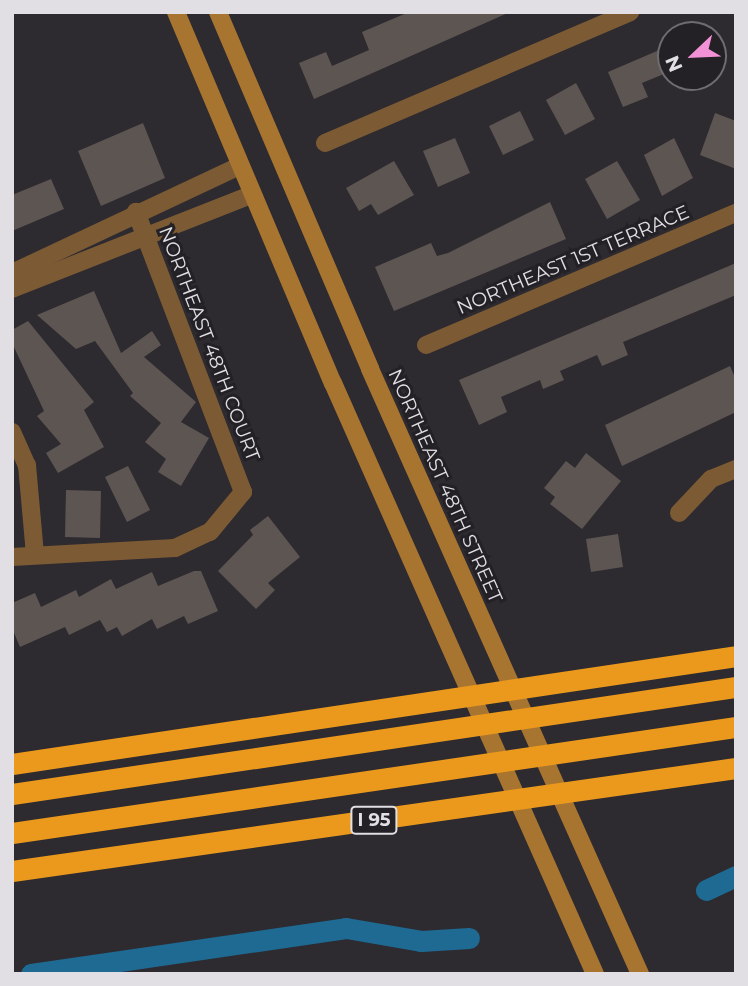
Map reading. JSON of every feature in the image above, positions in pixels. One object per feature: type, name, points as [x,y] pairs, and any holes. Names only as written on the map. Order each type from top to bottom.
[{"type":"highway","points":[[12,764],[736,656]]},
{"type":"highway","points":[[12,794],[736,687]]},
{"type":"highway","points":[[12,833],[736,727]]},
{"type":"highway","name":"I 95","points":[[12,871],[736,768]]},
{"type":"main road","points":[[176,12],[251,195],[595,974]]},
{"type":"main road","name":"NORTHEAST 48TH STREET","points":[[218,12],[478,610],[640,974]]},
{"type":"street","points":[[326,143],[630,12]]},
{"type":"street","points":[[12,273],[136,212],[239,166]]},
{"type":"street","points":[[12,289],[251,195]]},
{"type":"street","name":"NORTHEAST 48TH COURT","points":[[35,554],[175,548],[210,532],[243,492],[136,212]]},
{"type":"street","name":"NORTHEAST 1ST TERRACE","points":[[426,345],[736,213]]},
{"type":"street","points":[[12,432],[27,465],[35,554],[12,557]]},
{"type":"street","points":[[679,513],[711,479],[736,469]]},
{"type":"building","points":[[409,12],[510,12],[314,99],[299,63],[326,52],[332,66],[369,50],[362,32]]},
{"type":"building","points":[[657,51],[657,77],[642,83],[648,97],[623,107],[608,72]]},
{"type":"building","points":[[576,83],[595,119],[565,135],[546,100]]},
{"type":"building","points":[[520,111],[534,140],[503,155],[489,126]]},
{"type":"building","points":[[715,113],[736,121],[736,169],[700,155]]},
{"type":"building","points":[[143,123],[165,178],[101,206],[78,151]]},
{"type":"building","points":[[455,138],[470,173],[438,187],[423,151]]},
{"type":"building","points":[[674,138],[693,178],[662,196],[644,155]]},
{"type":"building","points":[[394,161],[414,195],[378,215],[371,204],[359,211],[346,188]]},
{"type":"building","points":[[617,161],[640,200],[607,219],[585,179]]},
{"type":"building","points":[[51,179],[64,209],[12,231],[12,195]]},
{"type":"building","points":[[550,202],[566,239],[394,311],[375,267],[431,243],[437,256],[448,253]]},
{"type":"building","points":[[736,263],[736,295],[623,342],[628,355],[602,366],[597,355],[560,371],[564,380],[543,389],[540,380],[501,397],[507,412],[479,425],[459,380]]},
{"type":"building","points":[[94,291],[121,353],[152,331],[161,345],[144,357],[196,402],[181,422],[209,438],[181,486],[158,472],[166,459],[145,442],[161,423],[130,396],[133,393],[95,341],[76,349],[37,315]]},
{"type":"building","points":[[28,321],[94,402],[84,410],[104,447],[58,473],[46,453],[61,444],[37,416],[44,411],[12,343],[12,330]]},
{"type":"building","points":[[730,366],[736,380],[736,412],[622,466],[605,425]]},
{"type":"building","points":[[586,453],[621,481],[582,529],[550,504],[555,497],[544,488],[566,461],[575,468]]},
{"type":"building","points":[[128,466],[150,510],[127,522],[105,477]]},
{"type":"building","points":[[66,490],[101,491],[100,538],[65,537]]},
{"type":"building","points":[[268,516],[300,557],[268,583],[275,590],[256,609],[218,571],[253,535],[250,530]]},
{"type":"building","points":[[618,534],[623,567],[591,572],[586,539]]},
{"type":"building","points":[[194,571],[201,571],[218,611],[188,624],[184,616],[157,629],[152,619],[122,636],[117,627],[107,632],[100,620],[69,635],[65,627],[20,647],[12,628],[12,603],[35,593],[41,607],[76,590],[79,597],[111,579],[116,589],[152,572],[158,586]]},
{"type":"waterway","points":[[706,890],[736,876]]},
{"type":"waterway","points":[[31,974],[346,928],[421,941],[469,938]]}]
